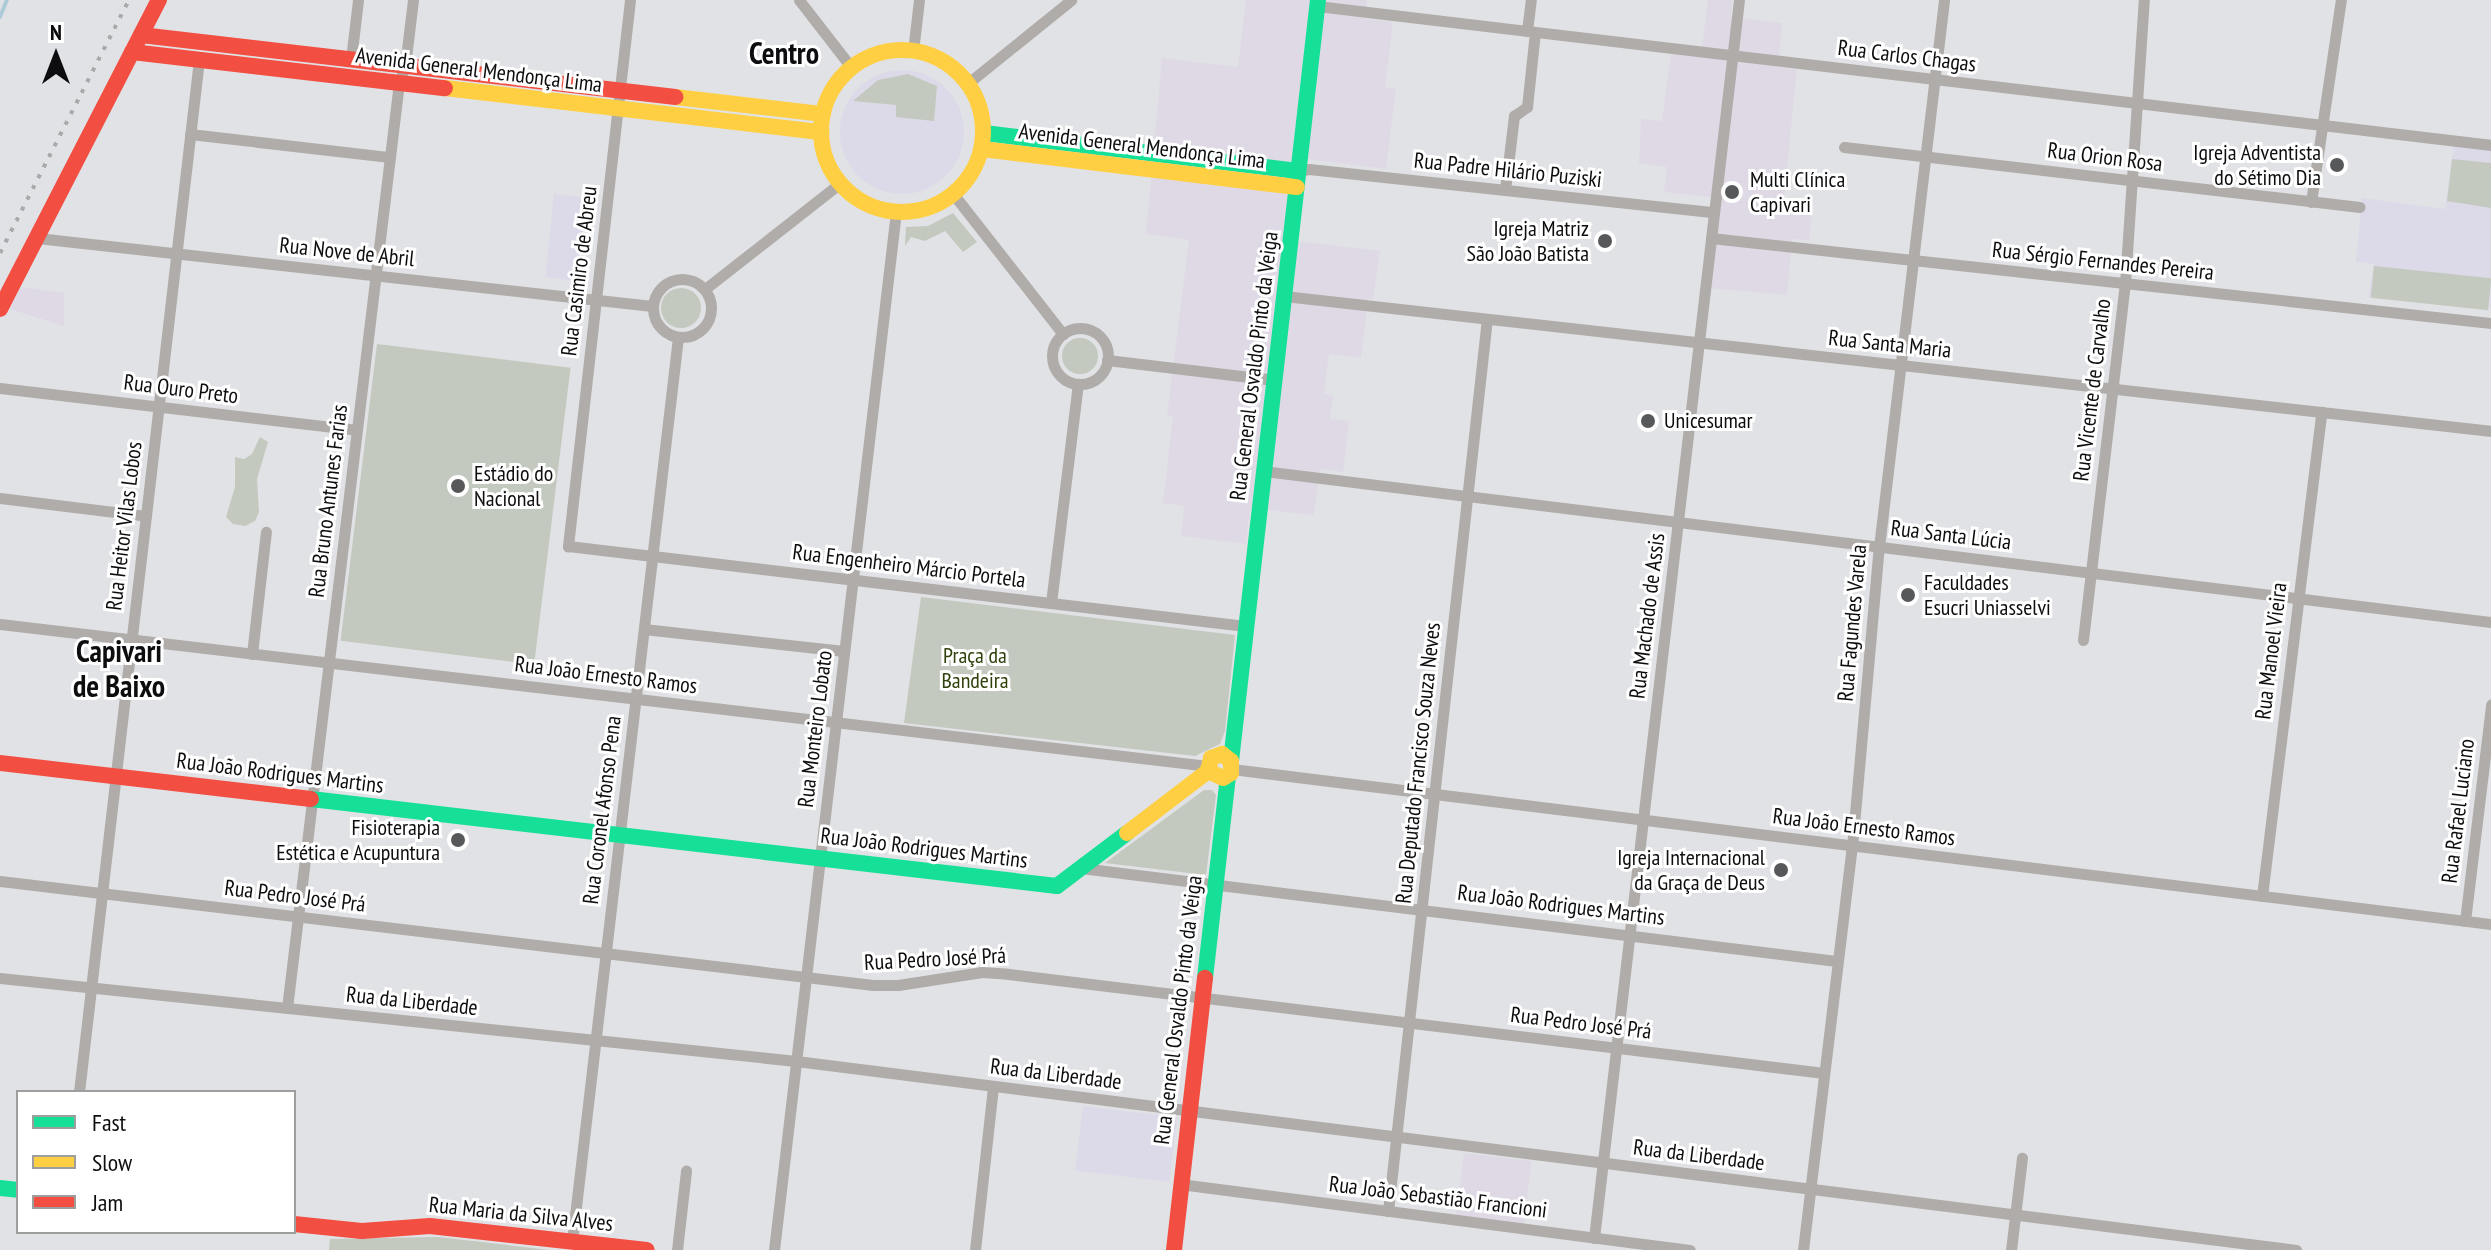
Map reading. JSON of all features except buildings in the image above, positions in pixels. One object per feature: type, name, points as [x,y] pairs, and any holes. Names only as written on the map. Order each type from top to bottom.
[{"type":"street","points":[[0,309],[159,0]]},
{"type":"street","points":[[351,59],[358,0]]},
{"type":"street","name":"Rua Bruno Antunes Farias","points":[[287,1008],[399,83],[405,66],[413,0]]},
{"type":"street","name":"Rua Casimiro de Abreu","points":[[568,546],[630,0]]},
{"type":"street","points":[[799,0],[851,67]]},
{"type":"street","points":[[913,51],[919,0]]},
{"type":"street","points":[[967,84],[1071,0]]},
{"type":"street","points":[[1505,190],[1514,116],[1527,107],[1531,0]]},
{"type":"street","name":"Rua Machado de Assis","points":[[1594,1238],[1739,0]]},
{"type":"street","name":"Rua Fagundes Varela","points":[[1803,1250],[1852,847],[1879,547],[1944,0]]},
{"type":"street","name":"Rua Vicente de Carvalho","points":[[2083,640],[2125,283],[2144,0]]},
{"type":"street","points":[[2311,202],[2341,0]]},
{"type":"street","name":"Rua Carlos Chagas","points":[[1318,3],[2491,145]]},
{"type":"street","name":"Rua General Osvaldo Pinto da Veiga","points":[[1174,1250],[1215,884],[1221,766],[1232,737],[1318,3]]},
{"type":"street","name":"Avenida General Mendonça Lima","points":[[141,35],[823,114]]},
{"type":"street","points":[[890,51],[913,51],[934,57],[954,69],[967,84],[981,113],[983,141],[966,182],[954,195],[922,210],[896,212],[873,207],[839,184],[821,148],[821,132],[827,97],[851,67],[890,51]]},
{"type":"street","name":"Avenida General Mendonça Lima","points":[[132,52],[821,132]]},
{"type":"street","name":"Rua Heitor Vilas Lobos","points":[[79,1090],[199,59]]},
{"type":"street","points":[[190,134],[390,157]]},
{"type":"street","name":"Avenida General Mendonça Lima","points":[[983,141],[1298,179]]},
{"type":"street","name":"Rua Orion Rosa","points":[[1844,147],[2360,207]]},
{"type":"street","name":"Rua Padre Hilário Puziski","points":[[1298,179],[1309,169],[1714,212]]},
{"type":"street","points":[[705,289],[839,184]]},
{"type":"street","points":[[954,195],[1063,334]]},
{"type":"street","name":"Rua Monteiro Lobato","points":[[774,1250],[896,212]]},
{"type":"street","name":"Rua Nove de Abril","points":[[37,238],[652,306]]},
{"type":"street","name":"Rua Sérgio Fernandes Pereira","points":[[1711,238],[2491,323]]},
{"type":"street","points":[[675,279],[693,280],[705,289],[711,303],[708,321],[695,334],[678,337],[661,329],[652,306],[659,289],[675,279]]},
{"type":"street","name":"Rua Santa Maria","points":[[1284,296],[2491,431]]},
{"type":"street","name":"Rua Deputado Francisco Souza Neves","points":[[1388,1211],[1487,319]]},
{"type":"street","points":[[1079,328],[1095,333],[1105,345],[1107,360],[1097,378],[1078,384],[1062,378],[1053,364],[1053,347],[1063,334],[1079,328]]},
{"type":"street","name":"Rua Coronel Afonso Pena","points":[[572,1241],[678,337]]},
{"type":"street","points":[[1107,360],[1274,380]]},
{"type":"street","points":[[1051,603],[1078,384]]},
{"type":"street","name":"Rua Ouro Preto","points":[[0,388],[357,430]]},
{"type":"street","name":"Rua Manoel Vieira","points":[[2262,896],[2321,412]]},
{"type":"street","name":"Rua Santa Lúcia","points":[[1263,471],[2491,622]]},
{"type":"street","points":[[0,498],[146,516]]},
{"type":"street","points":[[252,654],[266,532]]},
{"type":"street","name":"Rua Engenheiro Márcio Portela","points":[[568,546],[1245,626]]},
{"type":"street","name":"Rua João Ernesto Ramos","points":[[0,624],[1221,766],[1852,847],[2491,924]]},
{"type":"street","points":[[644,629],[844,651]]},
{"type":"street","name":"Rua Rafael Luciano","points":[[2465,921],[2487,769],[2491,705]]},
{"type":"street","name":"Rua João Rodrigues Martins","points":[[0,763],[1057,886],[1081,868],[1836,961]]},
{"type":"street","points":[[1081,868],[1221,766]]},
{"type":"street","name":"Rua Pedro José Prá","points":[[0,881],[887,986],[994,972],[1824,1073]]},
{"type":"street","name":"Rua da Liberdade","points":[[0,978],[796,1061],[2296,1250]]},
{"type":"street","points":[[975,1250],[993,1086]]},
{"type":"street","points":[[2011,1250],[2022,1158]]},
{"type":"street","points":[[677,1250],[686,1171]]},
{"type":"street","name":"Rua João Sebastião Francioni","points":[[1180,1184],[1690,1250]]},
{"type":"street","name":"Rua Maria da Silva Alves","points":[[296,1224],[362,1231],[416,1225],[647,1250]]},
{"type":"shaded area","points":[[1246,0],[1367,0],[1365,19],[1393,22],[1385,87],[1396,89],[1386,169],[1307,159],[1297,241],[1380,251],[1373,299],[1368,299],[1361,358],[1329,354],[1324,394],[1333,396],[1330,419],[1349,421],[1343,472],[1320,469],[1314,515],[1250,508],[1246,544],[1181,536],[1184,506],[1163,503],[1173,416],[1167,415],[1189,240],[1146,234],[1162,58],[1238,67]]},
{"type":"shaded area","points":[[1708,0],[1732,0],[1731,17],[1782,23],[1778,67],[1797,69],[1784,198],[1813,201],[1809,240],[1792,239],[1787,295],[1709,288],[1720,198],[1664,192],[1667,167],[1639,163],[1641,119],[1662,121],[1671,53],[1701,56]]},
{"type":"shaded area","points":[[902,70],[926,75],[946,88],[959,108],[964,132],[959,156],[946,176],[926,189],[902,194],[878,189],[858,176],[845,156],[840,132],[845,108],[858,88],[878,75]]},
{"type":"shaded area","points":[[2454,145],[2491,149],[2491,309],[2368,297],[2374,264],[2356,262],[2362,198],[2445,209]]},
{"type":"shaded area","points":[[554,194],[594,198],[585,282],[545,278]]},
{"type":"shaded area","points":[[21,287],[64,293],[64,326],[10,309]]},
{"type":"shaded area","points":[[1083,1106],[1177,1118],[1169,1182],[1075,1171]]},
{"type":"shaded area","points":[[1464,1153],[1531,1161],[1524,1225],[1456,1217]]},
{"type":"green space","points":[[908,74],[937,86],[934,121],[896,117],[896,105],[853,101],[878,80]]},
{"type":"green space","points":[[2452,159],[2491,163],[2491,208],[2447,201]]},
{"type":"green space","points":[[953,213],[977,242],[963,252],[945,231],[925,241],[911,237],[905,246],[906,227],[928,226]]},
{"type":"green space","points":[[2374,266],[2491,278],[2488,310],[2371,298]]},
{"type":"green space","points":[[681,288],[695,294],[701,308],[695,322],[681,328],[667,322],[661,308],[667,294]]},
{"type":"green space","points":[[1080,338],[1093,343],[1098,356],[1093,369],[1080,374],[1067,369],[1062,356],[1067,343]]},
{"type":"green space","name":"Estádio do Nacional","points":[[377,344],[571,368],[534,665],[341,641]]},
{"type":"green space","points":[[260,437],[268,442],[257,479],[259,512],[255,521],[245,526],[233,524],[226,517],[235,487],[235,457],[244,459],[252,454]]},
{"type":"green space","name":"Praça da Bandeira","points":[[921,597],[1235,635],[1225,731],[1220,744],[1195,756],[904,723]]},
{"type":"green space","points":[[1204,790],[1212,790],[1216,795],[1206,875],[1105,863]]},
{"type":"green space","points":[[438,1237],[550,1250],[329,1250],[330,1239]]},
{"type":"waterway","points":[[0,17],[7,0]]},
{"type":"railway","points":[[0,253],[129,0]]},
{"type":"traffic: fast","points":[[1231,761],[1318,0]]},
{"type":"traffic: fast","points":[[984,133],[1298,171]]},
{"type":"traffic: fast","points":[[1205,978],[1228,776]]},
{"type":"traffic: fast","points":[[311,799],[1057,886],[1127,833]]},
{"type":"traffic: fast","points":[[0,1188],[16,1190]]},
{"type":"traffic: slow","points":[[902,50],[933,56],[959,74],[977,100],[983,131],[977,162],[959,188],[933,206],[902,212],[871,206],[845,188],[827,162],[821,131],[827,100],[845,74],[871,56],[902,50]]},
{"type":"traffic: slow","points":[[445,88],[821,132]]},
{"type":"traffic: slow","points":[[675,97],[823,114]]},
{"type":"traffic: slow","points":[[982,149],[1297,187]]},
{"type":"traffic: slow","points":[[1127,833],[1208,771],[1211,758],[1222,754],[1231,761],[1231,773],[1223,778],[1208,771]]},
{"type":"traffic: jam","points":[[0,309],[159,0]]},
{"type":"traffic: jam","points":[[141,35],[675,97]]},
{"type":"traffic: jam","points":[[132,52],[445,88]]},
{"type":"traffic: jam","points":[[0,763],[311,799]]},
{"type":"traffic: jam","points":[[1174,1250],[1205,978]]},
{"type":"traffic: jam","points":[[296,1224],[362,1231],[430,1226],[647,1250]]},
{"type":"place","name":"Igreja Adventista do Sétimo Dia","points":[[2337,165]]},
{"type":"place","name":"Multi Clínica Capivari","points":[[1732,192]]},
{"type":"place","name":"Igreja Matriz São João Batista","points":[[1605,241]]},
{"type":"place","name":"Unicesumar","points":[[1648,421]]},
{"type":"place","name":"Estádio do Nacional","points":[[458,486]]},
{"type":"place","name":"Faculdades Esucri Uniasselvi","points":[[1908,595]]},
{"type":"place","name":"Fisioterapia Estética e Acupuntura","points":[[458,840]]},
{"type":"place","name":"Igreja Internacional da Graça de Deus","points":[[1781,870]]},
{"type":"district","name":"Centro","points":[[784,53]]},
{"type":"district","name":"Capivari de Baixo","points":[[119,668]]}]
